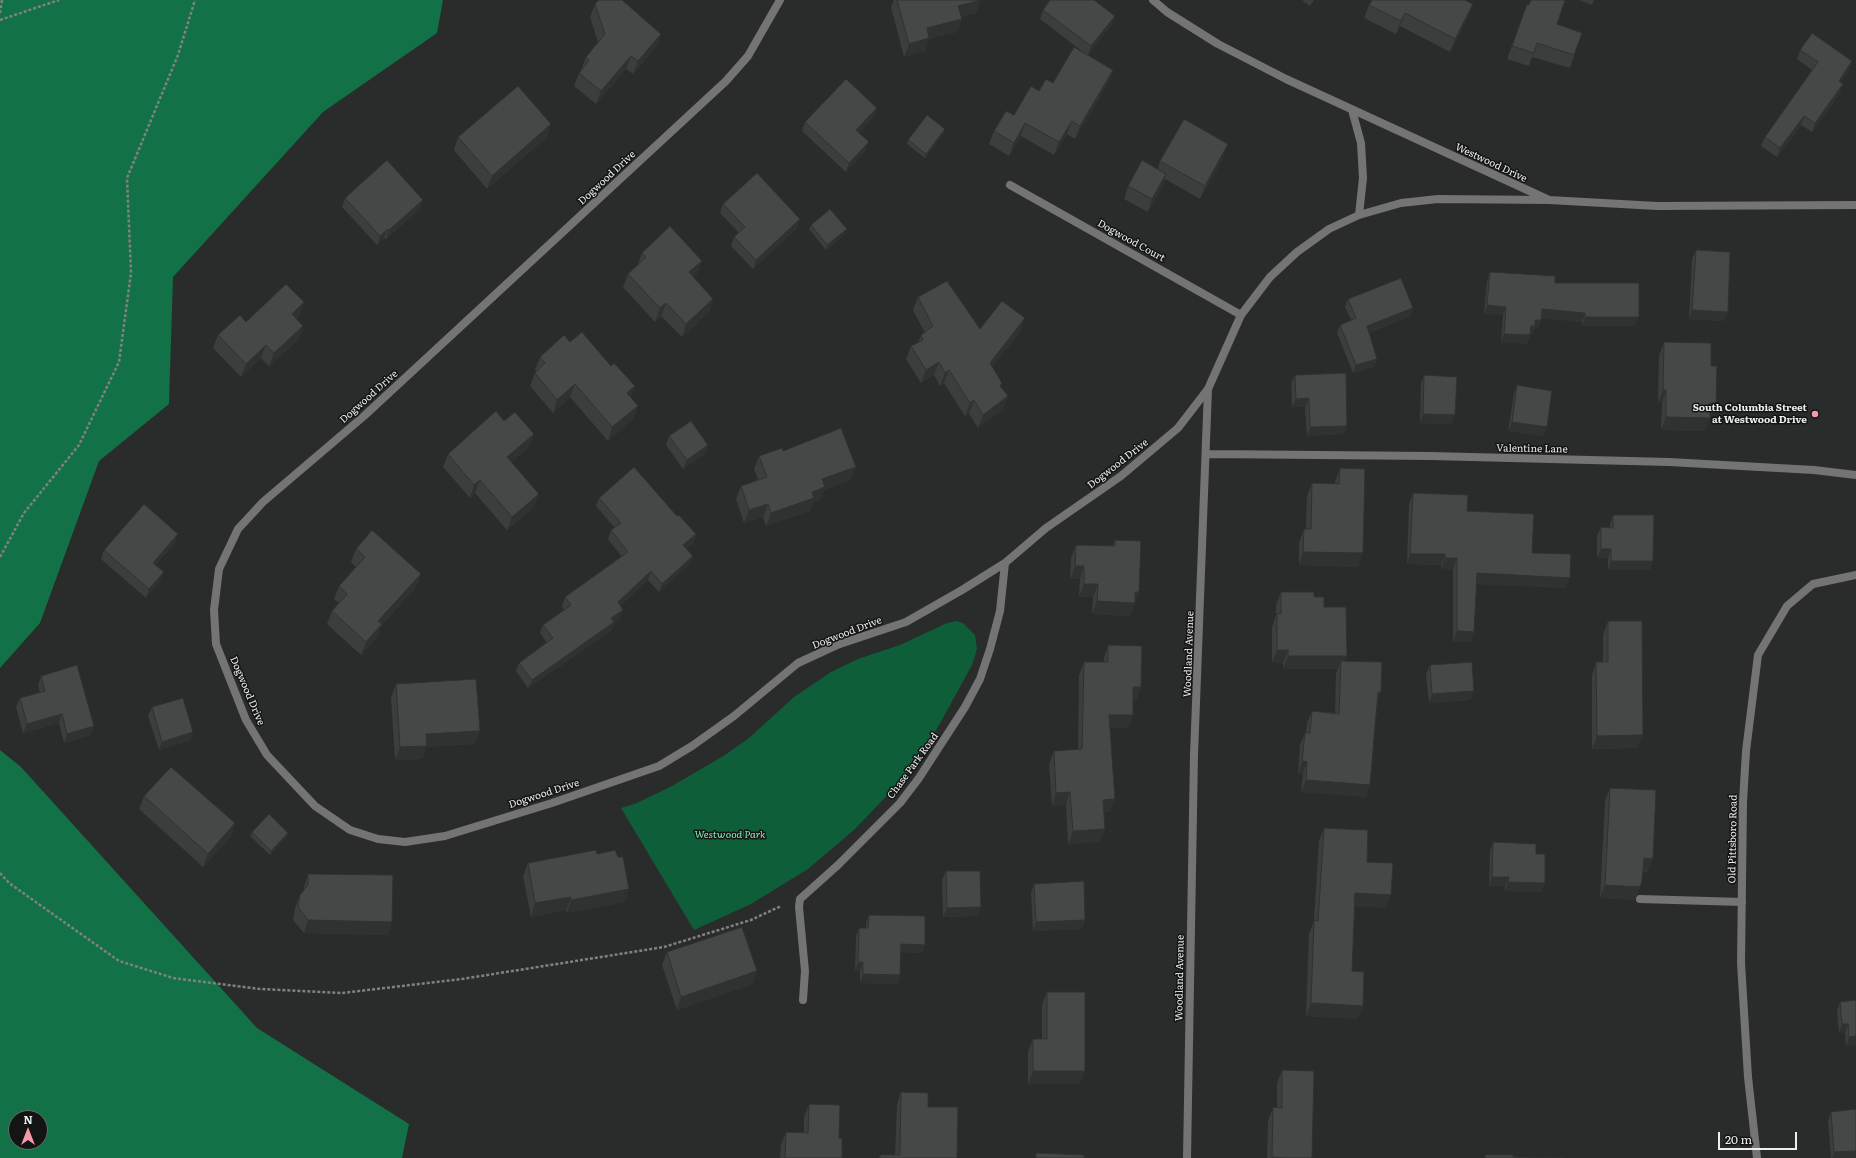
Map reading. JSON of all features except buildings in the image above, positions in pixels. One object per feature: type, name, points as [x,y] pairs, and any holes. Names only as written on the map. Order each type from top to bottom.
[{"type":"street","name":"Dogwood Drive","points":[[780,0],[748,56],[726,81],[364,416],[263,502],[238,530],[219,569],[214,610],[216,644],[246,720],[267,755],[315,806],[350,830],[378,839],[405,842],[445,836],[552,803],[659,766],[692,746],[734,716],[798,663],[837,645],[906,622],[1005,563],[1046,528],[1121,476],[1178,428],[1208,389]]},
{"type":"street","name":"Westwood Drive","points":[[1153,0],[1167,12],[1218,44],[1286,79],[1549,200],[1657,206],[1856,205]]},
{"type":"street","points":[[1352,110],[1361,143],[1363,178],[1359,215]]},
{"type":"street","name":"Dogwood Court","points":[[1010,185],[1241,315]]},
{"type":"street","name":"Woodland Avenue","points":[[1187,1158],[1194,755],[1207,454],[1208,389],[1241,315],[1270,277],[1297,252],[1329,229],[1359,215],[1401,203],[1438,199],[1549,200]]},
{"type":"street","name":"Valentine Lane","points":[[1207,454],[1431,456],[1669,462],[1814,470],[1856,475]]},
{"type":"street","name":"Chase Park Road","points":[[805,894],[838,865],[900,803],[965,707],[980,679],[990,649],[1000,611],[1005,563]]},
{"type":"street","name":"Old Pittsboro Road","points":[[1757,1158],[1748,1077],[1741,963],[1743,802],[1746,758],[1758,655],[1787,606],[1813,584],[1856,575]]},
{"type":"street","points":[[803,1000],[805,971],[799,907],[800,899],[805,894]]},
{"type":"street","points":[[1640,899],[1742,902]]},
{"type":"path","points":[[0,13],[2,0]]},
{"type":"path","points":[[0,20],[59,0]]},
{"type":"path","points":[[0,557],[24,513],[80,445],[119,362],[131,273],[127,178],[178,55],[195,0]]},
{"type":"path","points":[[0,873],[9,882],[119,960],[173,978],[260,989],[342,993],[462,979],[664,947],[751,920],[805,894]]},
{"type":"green space","points":[[0,0],[443,0],[437,33],[323,112],[173,277],[169,404],[99,461],[40,623],[0,668]]},
{"type":"green space","name":"Westwood Park","points":[[956,621],[963,623],[975,635],[977,649],[972,665],[938,727],[916,761],[897,785],[855,829],[808,869],[751,904],[694,930],[621,808],[637,803],[672,786],[725,755],[749,738],[794,697],[831,672],[858,659],[900,645],[947,623]]},
{"type":"green space","points":[[0,750],[21,767],[257,1028],[409,1124],[402,1158],[0,1158]]},
{"type":"place","name":"South Columbia Street at Westwood Drive","points":[[1815,414]]}]
